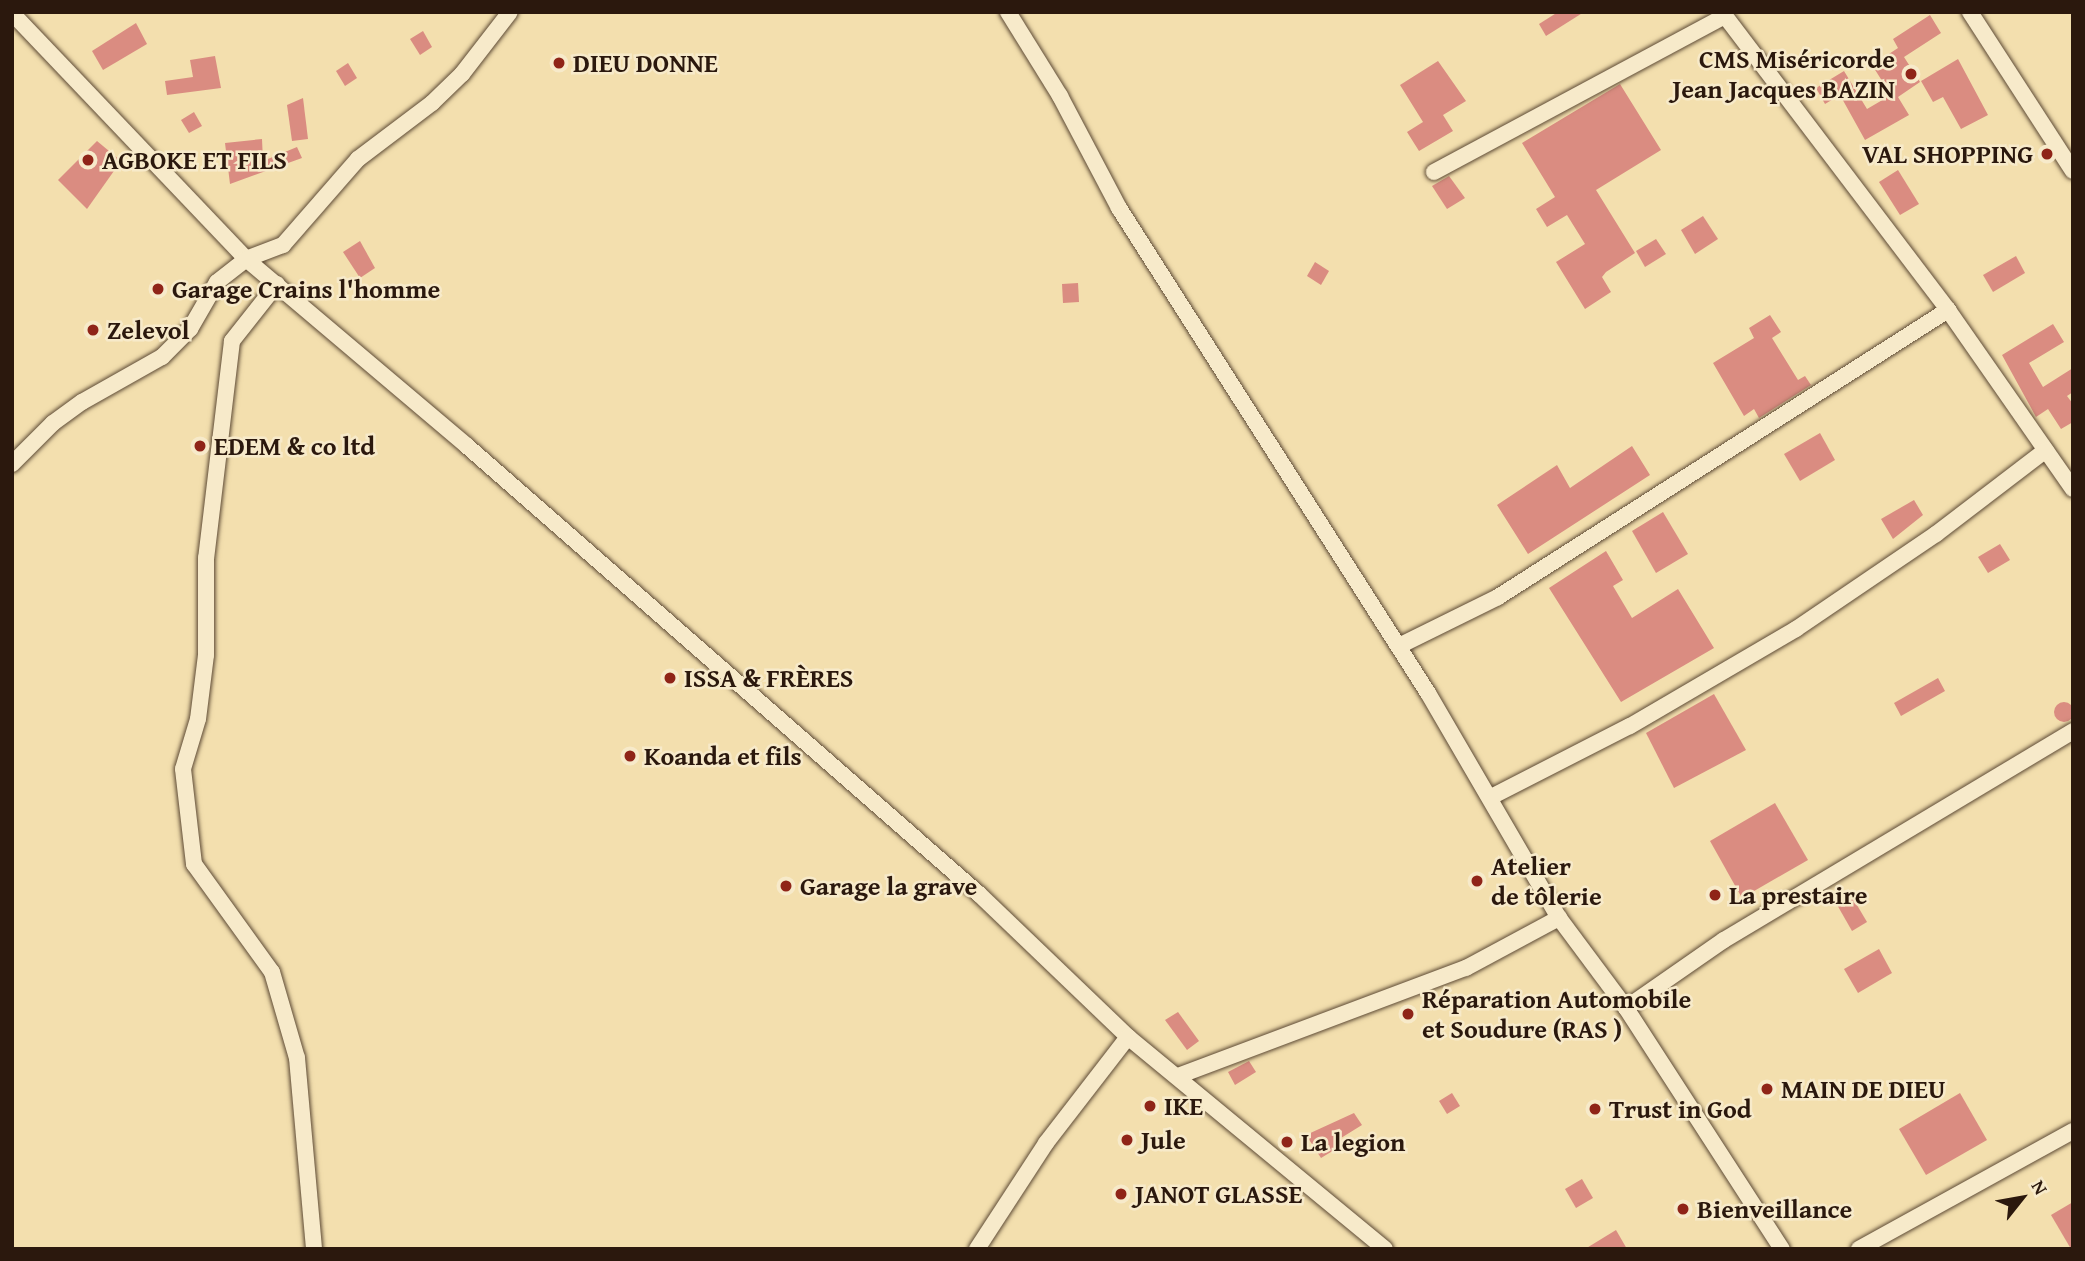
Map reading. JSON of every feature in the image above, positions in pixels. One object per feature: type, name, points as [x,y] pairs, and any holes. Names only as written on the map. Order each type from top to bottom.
[{"type":"street","points":[[12,464],[53,423],[82,402],[162,358],[190,329],[217,282],[246,259],[283,245],[358,159],[432,103],[462,74],[510,12]]},
{"type":"street","points":[[1008,12],[1060,96],[1119,208],[1399,646],[1491,797],[1559,918],[1626,1008],[1782,1249]]},
{"type":"street","points":[[1970,12],[2073,171]]},
{"type":"street","points":[[12,13],[246,259],[979,894],[1128,1037],[1385,1249]]},
{"type":"street","points":[[1434,172],[1724,14],[1948,310],[2073,489]]},
{"type":"street","points":[[276,284],[232,341],[205,558],[206,655],[198,719],[183,769],[194,864],[272,972],[293,1046],[314,1249]]},
{"type":"street","points":[[1399,646],[1498,597],[1948,310]]},
{"type":"street","points":[[1491,797],[1630,726],[1796,629],[1936,534],[2046,450]]},
{"type":"street","points":[[1626,1008],[1724,940],[2073,731]]},
{"type":"street","points":[[1178,1076],[1466,968],[1559,918]]},
{"type":"street","points":[[977,1249],[1046,1143],[1128,1037]]},
{"type":"street","points":[[1859,1249],[2073,1130]]},
{"type":"building","points":[[1558,12],[1584,12],[1546,36],[1539,24]]},
{"type":"building","points":[[1930,15],[1941,33],[1904,57],[1920,82],[1898,97],[1909,115],[1865,140],[1840,95],[1825,104],[1816,88],[1844,71],[1867,109],[1891,95],[1872,65],[1898,48],[1893,39]]},
{"type":"building","points":[[136,23],[147,44],[103,70],[92,51]]},
{"type":"building","points":[[423,31],[432,47],[420,55],[410,39]]},
{"type":"building","points":[[215,56],[221,88],[167,95],[165,81],[193,77],[190,60]]},
{"type":"building","points":[[1958,59],[1988,115],[1961,129],[1943,97],[1933,102],[1921,81]]},
{"type":"building","points":[[1438,61],[1466,101],[1443,115],[1453,131],[1419,151],[1407,132],[1423,122],[1400,85]]},
{"type":"building","points":[[348,63],[357,78],[345,86],[336,71]]},
{"type":"building","points":[[1620,84],[1661,150],[1596,190],[1635,253],[1606,272],[1602,277],[1611,292],[1585,309],[1556,262],[1585,244],[1567,215],[1547,227],[1536,209],[1555,197],[1522,143]]},
{"type":"building","points":[[303,98],[308,139],[292,141],[287,105]]},
{"type":"building","points":[[194,112],[202,126],[189,133],[181,120]]},
{"type":"building","points":[[262,139],[263,161],[297,147],[302,158],[230,184],[225,143]]},
{"type":"building","points":[[97,141],[121,161],[87,209],[58,180]]},
{"type":"building","points":[[1898,170],[1919,204],[1900,215],[1879,182]]},
{"type":"building","points":[[1449,176],[1465,198],[1447,209],[1432,186]]},
{"type":"building","points":[[1703,216],[1718,239],[1695,254],[1681,230]]},
{"type":"building","points":[[1656,239],[1666,254],[1645,267],[1636,251]]},
{"type":"building","points":[[360,241],[375,268],[360,278],[343,252]]},
{"type":"building","points":[[2016,256],[2025,273],[1993,292],[1983,275]]},
{"type":"building","points":[[1315,262],[1329,271],[1321,285],[1307,276]]},
{"type":"building","points":[[1078,283],[1079,302],[1063,303],[1062,284]]},
{"type":"building","points":[[1770,315],[1781,332],[1772,338],[1798,380],[1805,376],[1811,385],[1759,418],[1754,409],[1744,416],[1713,363],[1754,338],[1749,328]]},
{"type":"building","points":[[2053,324],[2064,342],[2029,363],[2043,387],[2073,368],[2073,392],[2067,396],[2073,404],[2073,422],[2061,429],[2048,409],[2036,417],[2002,355]]},
{"type":"building","points":[[1820,433],[1835,460],[1800,481],[1784,454]]},
{"type":"building","points":[[1632,446],[1650,475],[1528,554],[1497,505],[1557,465],[1570,488]]},
{"type":"building","points":[[1914,500],[1923,515],[1893,539],[1881,519]]},
{"type":"building","points":[[1663,512],[1688,554],[1656,573],[1632,531]]},
{"type":"building","points":[[2000,544],[2010,560],[1988,573],[1978,557]]},
{"type":"building","points":[[1606,551],[1623,580],[1613,586],[1632,618],[1678,589],[1714,648],[1621,702],[1549,588]]},
{"type":"building","points":[[1938,678],[1945,691],[1901,716],[1894,703]]},
{"type":"building","points":[[1714,694],[1746,750],[1674,788],[1646,733]]},
{"type":"building","points":[[2064,702],[2071,705],[2074,712],[2071,719],[2064,722],[2057,719],[2054,712],[2057,705]]},
{"type":"building","points":[[1775,803],[1808,860],[1742,898],[1710,841]]},
{"type":"building","points":[[1851,895],[1867,922],[1852,931],[1836,903]]},
{"type":"building","points":[[1879,949],[1892,973],[1858,993],[1844,969]]},
{"type":"building","points":[[1178,1012],[1199,1041],[1187,1050],[1165,1020]]},
{"type":"building","points":[[1249,1061],[1256,1072],[1235,1085],[1228,1072]]},
{"type":"building","points":[[1452,1093],[1460,1106],[1447,1114],[1439,1101]]},
{"type":"building","points":[[1960,1093],[1987,1140],[1926,1175],[1899,1129]]},
{"type":"building","points":[[1354,1113],[1362,1125],[1341,1138],[1344,1144],[1321,1158],[1306,1135]]},
{"type":"building","points":[[1582,1179],[1593,1198],[1576,1208],[1565,1189]]},
{"type":"building","points":[[2073,1202],[2073,1249],[2071,1249],[2051,1215]]},
{"type":"building","points":[[1616,1230],[1627,1249],[1585,1249]]},
{"type":"place","name":"DIEU DONNE","points":[[559,63]]},
{"type":"place","name":"CMS Miséricorde Jean Jacques BAZIN","points":[[1911,74]]},
{"type":"place","name":"VAL SHOPPING","points":[[2047,154]]},
{"type":"place","name":"AGBOKE ET FILS","points":[[88,160]]},
{"type":"place","name":"Garage Crains l'homme","points":[[158,289]]},
{"type":"place","name":"Zelevol","points":[[93,330]]},
{"type":"place","name":"EDEM & co ltd","points":[[200,446]]},
{"type":"place","name":"ISSA & FRÈRES","points":[[670,678]]},
{"type":"place","name":"Koanda et fils","points":[[630,756]]},
{"type":"place","name":"Atelier de tôlerie","points":[[1477,881]]},
{"type":"place","name":"Garage la grave","points":[[786,886]]},
{"type":"place","name":"La prestaire","points":[[1715,895]]},
{"type":"place","name":"Réparation Automobile et Soudure (RAS )","points":[[1408,1014]]},
{"type":"place","name":"MAIN DE DIEU","points":[[1767,1089]]},
{"type":"place","name":"IKE","points":[[1150,1106]]},
{"type":"place","name":"Trust in God","points":[[1595,1109]]},
{"type":"place","name":"Jule","points":[[1127,1140]]},
{"type":"place","name":"La legion","points":[[1287,1142]]},
{"type":"place","name":"JANOT GLASSE","points":[[1121,1194]]},
{"type":"place","name":"Bienveillance","points":[[1683,1209]]}]
